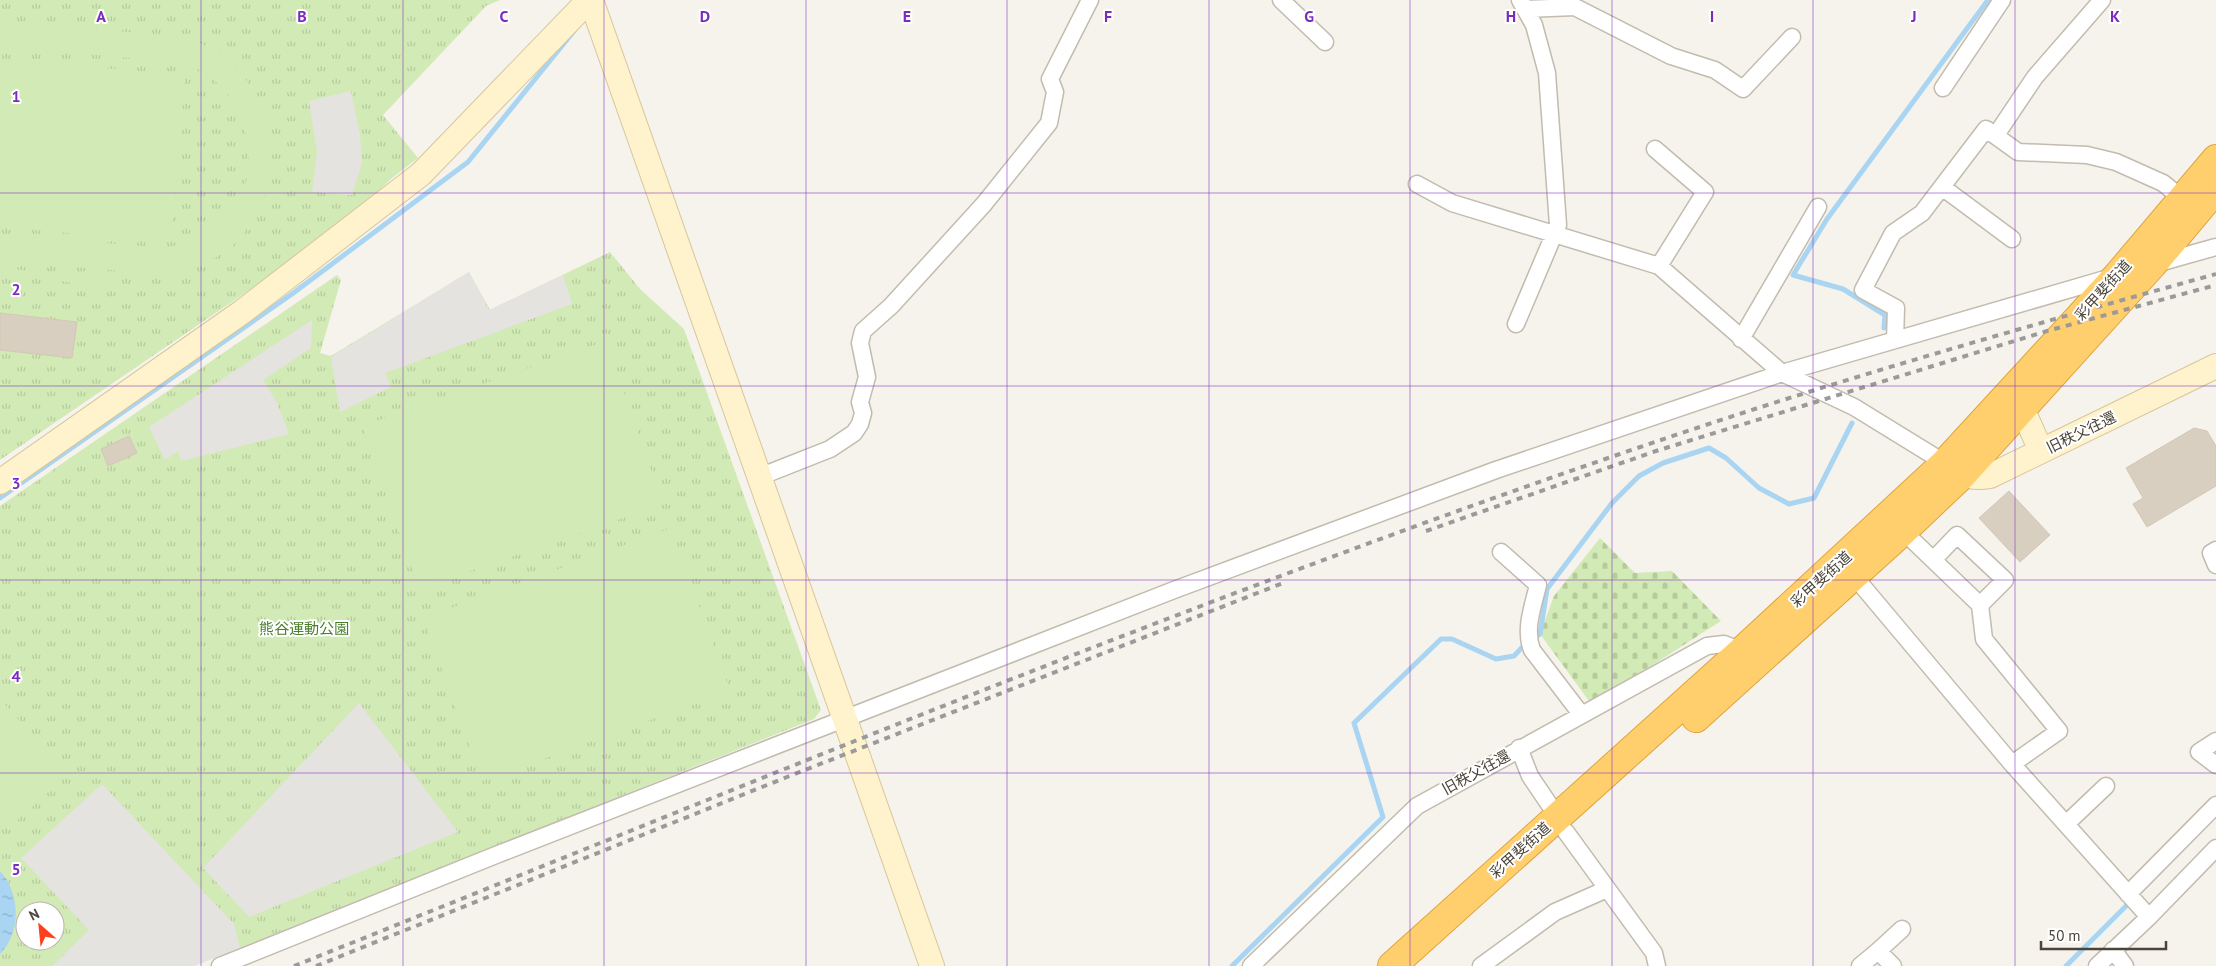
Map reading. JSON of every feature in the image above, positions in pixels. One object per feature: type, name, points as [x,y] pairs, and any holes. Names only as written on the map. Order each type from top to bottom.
[{"type":"highway","name":"彩甲斐街道","points":[[1407,963],[1561,824],[1742,651],[2022,408],[2153,264],[2216,159]]},
{"type":"highway","name":"彩甲斐街道","points":[[1561,824],[1854,576],[1904,531],[2117,276],[2190,205],[2216,188]]},
{"type":"street","points":[[759,477],[830,449],[854,433],[860,424],[863,413],[860,402],[867,377],[860,343],[863,331],[891,306],[984,204],[1049,123],[1055,92],[1050,79],[1090,0]]},
{"type":"street","points":[[1280,0],[1325,42]]},
{"type":"street","points":[[1943,88],[2002,0]]},
{"type":"street","points":[[1996,135],[2035,77],[2102,0]]},
{"type":"street","points":[[1523,4],[1575,7],[1671,56],[1714,70],[1743,88],[1792,37]]},
{"type":"street","points":[[1516,324],[1558,225],[1547,73],[1534,25],[1523,4]]},
{"type":"street","points":[[0,482],[242,312],[421,174],[592,7],[845,719],[927,964]]},
{"type":"street","points":[[1895,340],[1896,308],[1863,290],[1893,233],[1922,213],[1986,129],[2018,152],[2087,155],[2116,162],[2163,183],[2190,205]]},
{"type":"street","points":[[1655,149],[1705,192],[1659,266]]},
{"type":"street","points":[[1417,184],[1452,203],[1659,266],[1782,373],[1854,407],[1954,469]]},
{"type":"street","points":[[1942,187],[2012,239]]},
{"type":"street","points":[[1741,339],[1818,207]]},
{"type":"street","points":[[220,966],[496,855],[1174,590],[1496,470],[1782,373],[2216,247]]},
{"type":"street","name":"旧秩父往還","points":[[1954,469],[1975,479],[1990,476],[2216,366]]},
{"type":"street","points":[[2022,408],[2041,451]]},
{"type":"street","points":[[1904,531],[1980,606],[1984,639],[2059,731],[2012,764]]},
{"type":"street","points":[[1933,560],[1958,536],[2005,580],[1980,606]]},
{"type":"street","points":[[2216,550],[2211,553],[2216,566]]},
{"type":"street","points":[[1501,552],[1538,585],[1529,625],[1528,641],[1532,650],[1581,714]]},
{"type":"street","points":[[1854,576],[2012,764],[2149,917]]},
{"type":"street","name":"旧秩父往還","points":[[1251,966],[1417,806],[1519,748],[1707,646],[1724,644],[1742,651]]},
{"type":"street","points":[[2216,740],[2199,752],[2216,766]]},
{"type":"street","points":[[1519,748],[1530,776],[1561,824],[1654,953],[1657,966]]},
{"type":"street","points":[[2066,824],[2106,786]]},
{"type":"street","points":[[2128,894],[2216,805]]},
{"type":"street","points":[[2096,966],[2149,917],[2216,848]]},
{"type":"street","points":[[1481,966],[1555,912],[1607,889]]},
{"type":"street","points":[[1860,966],[1902,930]]},
{"type":"street","points":[[2113,950],[2125,966]]},
{"type":"street","points":[[1878,951],[1893,966]]},
{"type":"green space","points":[[0,0],[500,0],[486,6],[383,115],[418,158],[392,178],[339,229],[0,460]]},
{"type":"green space","points":[[0,21],[186,37],[216,52],[240,72],[257,96],[268,123],[272,152],[269,182],[258,211],[239,239],[217,257],[172,275],[0,261],[0,235],[167,248],[193,239],[224,219],[239,201],[245,186],[249,155],[243,123],[237,109],[220,85],[196,68],[183,63],[0,46]]},
{"type":"green space","points":[[0,59],[185,75],[171,242],[0,227]]},
{"type":"green space","name":"熊谷運動公園","points":[[610,252],[640,289],[684,329],[821,710],[814,719],[194,966],[0,966],[0,506],[337,275],[341,280],[320,353],[331,356],[469,272],[490,310]]},
{"type":"green space","points":[[0,268],[107,278],[106,286],[0,275]]},
{"type":"green space","points":[[606,341],[663,504],[419,589],[362,426]]},
{"type":"green space","points":[[671,528],[730,691],[482,781],[423,618]]},
{"type":"green space","points":[[1600,538],[1635,573],[1672,571],[1721,621],[1648,668],[1589,701],[1540,634],[1554,596]]},
{"type":"green space","points":[[0,699],[68,774],[12,825],[0,812]]},
{"type":"shaded area","points":[[351,91],[360,135],[362,163],[352,195],[312,192],[317,152],[309,101]]},
{"type":"shaded area","points":[[469,272],[489,310],[563,275],[572,304],[385,373],[391,387],[340,412],[331,357]]},
{"type":"shaded area","points":[[312,320],[311,348],[263,380],[277,403],[289,434],[181,461],[178,451],[165,460],[149,427]]},
{"type":"shaded area","points":[[359,703],[458,832],[249,917],[203,868]]},
{"type":"shaded area","points":[[102,784],[234,924],[240,948],[194,966],[52,966],[89,930],[65,905],[65,901],[62,901],[21,858]]},
{"type":"water","points":[[0,871],[12,891],[15,902],[15,925],[7,945],[0,954]]},
{"type":"building","points":[[0,313],[77,322],[72,358],[0,350]]},
{"type":"building","points":[[2194,428],[2207,431],[2216,446],[2216,486],[2147,527],[2133,504],[2143,498],[2126,468]]},
{"type":"building","points":[[129,436],[137,453],[108,466],[101,449]]},
{"type":"building","points":[[2009,491],[2050,535],[2020,562],[1979,518]]},
{"type":"waterway","points":[[1884,328],[1885,315],[1843,289],[1793,275],[1827,219],[1988,0]]},
{"type":"waterway","points":[[0,498],[292,294],[468,162],[574,31]]},
{"type":"waterway","points":[[1232,966],[1383,817],[1354,723],[1441,639],[1452,639],[1496,659],[1514,656],[1528,641],[1540,634],[1547,589],[1612,503],[1639,476],[1663,463],[1709,448],[1726,458],[1759,488],[1789,504],[1814,498],[1852,423]]},
{"type":"waterway","points":[[2066,966],[2131,901]]},
{"type":"railway","points":[[294,966],[971,695],[1312,564],[1483,502],[1794,396],[2005,333],[2216,274]]},
{"type":"railway","points":[[1426,531],[1656,451],[2047,331],[2216,285]]},
{"type":"railway","points":[[316,966],[787,777],[1283,583]]}]
